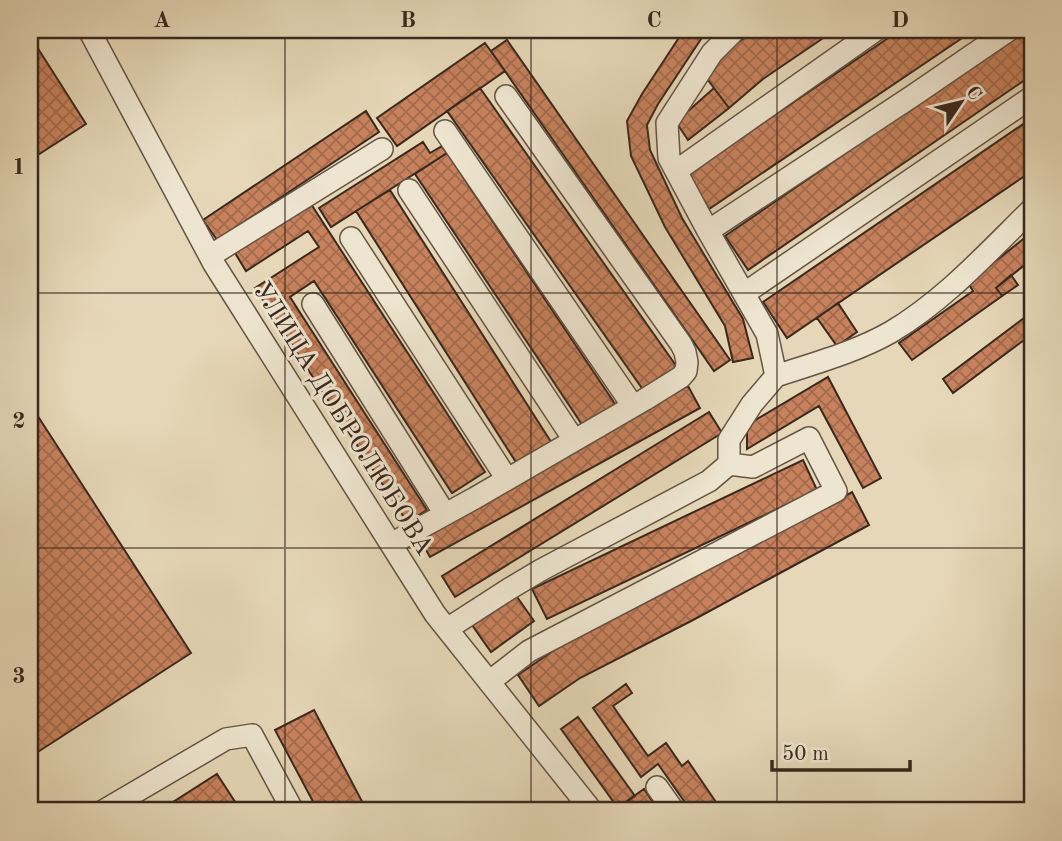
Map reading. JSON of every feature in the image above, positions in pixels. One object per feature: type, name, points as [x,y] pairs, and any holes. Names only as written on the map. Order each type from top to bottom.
[{"type":"street","name":"УЛИЦА ДОБРОЛЮБОВА","points":[[89,30],[209,256],[435,614],[592,811]]},
{"type":"street","points":[[735,30],[712,53],[667,123],[669,158],[767,334],[776,376]]},
{"type":"street","points":[[676,171],[876,30]]},
{"type":"street","points":[[708,232],[1009,30]]},
{"type":"street","points":[[391,544],[633,406],[681,377],[686,371],[685,352],[506,96]]},
{"type":"street","points":[[744,293],[1032,97]]},
{"type":"street","points":[[445,131],[633,406]]},
{"type":"street","points":[[209,256],[382,149]]},
{"type":"street","points":[[408,190],[574,440]]},
{"type":"street","points":[[729,464],[729,440],[752,404],[776,376],[838,356],[890,332],[943,296],[1032,209]]},
{"type":"street","points":[[351,238],[507,479]]},
{"type":"street","points":[[313,304],[445,514]]},
{"type":"street","points":[[447,629],[541,570],[709,481],[729,464],[753,467],[809,438],[836,491],[529,651],[489,682]]},
{"type":"street","points":[[103,811],[226,739],[252,735],[293,811]]},
{"type":"street","points":[[657,787],[674,811]]},
{"type":"building","points":[[684,30],[707,30],[647,125],[650,150],[682,218],[743,319],[753,358],[733,362],[725,326],[665,227],[631,156],[627,121]]},
{"type":"building","points":[[756,30],[835,30],[763,79],[729,108],[705,76],[731,47]]},
{"type":"building","points":[[900,30],[974,30],[709,209],[686,175]]},
{"type":"building","points":[[1025,30],[1032,30],[1032,75],[748,270],[725,236]]},
{"type":"building","points":[[30,36],[86,124],[30,160]]},
{"type":"building","points":[[507,40],[730,360],[714,371],[491,51]]},
{"type":"building","points":[[485,43],[505,71],[397,146],[377,118]]},
{"type":"building","points":[[480,88],[677,367],[644,391],[447,111]]},
{"type":"building","points":[[714,88],[729,108],[688,140],[676,122]]},
{"type":"building","points":[[366,111],[379,132],[217,240],[203,220]]},
{"type":"building","points":[[1032,118],[1032,171],[787,338],[763,302]]},
{"type":"building","points":[[423,142],[430,153],[442,146],[447,153],[331,227],[319,208]]},
{"type":"building","points":[[447,153],[615,404],[583,426],[415,174]]},
{"type":"building","points":[[390,190],[553,445],[519,467],[356,211]]},
{"type":"building","points":[[311,204],[485,472],[452,493],[314,281],[290,297],[427,510],[407,522],[255,288],[319,247],[308,231],[246,271],[235,253]]},
{"type":"building","points":[[1032,232],[1032,259],[996,288],[1002,296],[912,360],[899,343],[973,291],[968,283]]},
{"type":"building","points":[[1011,275],[1018,285],[1002,296],[996,288]]},
{"type":"building","points":[[838,303],[857,332],[837,346],[817,318]]},
{"type":"building","points":[[1032,312],[1032,334],[953,393],[943,379]]},
{"type":"building","points":[[828,377],[881,478],[863,488],[819,406],[747,449],[747,425]]},
{"type":"building","points":[[688,386],[700,408],[430,557],[418,536]]},
{"type":"building","points":[[30,404],[191,653],[30,757]]},
{"type":"building","points":[[709,412],[722,433],[455,597],[442,576]]},
{"type":"building","points":[[803,460],[817,490],[547,619],[532,589]]},
{"type":"building","points":[[852,492],[869,525],[580,678],[539,706],[518,675],[560,646]]},
{"type":"building","points":[[515,594],[534,621],[491,652],[472,625]]},
{"type":"building","points":[[626,684],[632,693],[613,706],[648,756],[666,743],[682,766],[688,761],[722,811],[691,811],[658,764],[641,777],[593,708]]},
{"type":"building","points":[[314,710],[367,811],[318,811],[275,730]]},
{"type":"building","points":[[578,717],[635,796],[618,808],[561,729]]},
{"type":"building","points":[[217,774],[241,811],[159,811]]},
{"type":"building","points":[[644,789],[659,811],[634,811],[627,801]]}]
